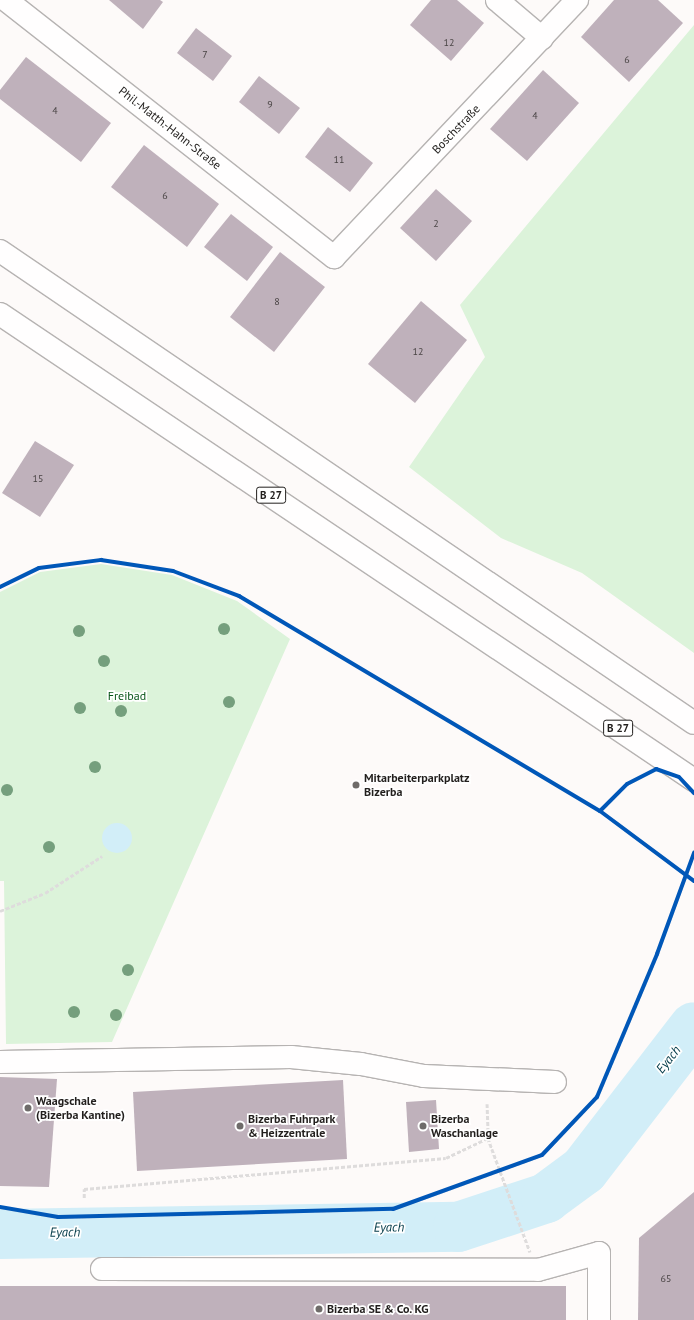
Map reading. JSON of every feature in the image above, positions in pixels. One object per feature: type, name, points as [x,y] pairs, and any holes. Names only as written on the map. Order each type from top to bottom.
[{"type":"main road","name":"Phil.-Matth.-Hahn-Straße","points":[[6,0],[334,257]]},
{"type":"main road","points":[[497,0],[542,38]]},
{"type":"main road","name":"Boschstraße","points":[[334,257],[577,0]]},
{"type":"main road","points":[[0,251],[694,723]]},
{"type":"main road","name":"B 27","points":[[0,314],[542,676],[694,780]]},
{"type":"main road","points":[[0,1062],[291,1057],[361,1064],[424,1076],[555,1082]]},
{"type":"main road","points":[[102,1269],[538,1270],[598,1253],[599,1320]]},
{"type":"path","points":[[600,811],[627,784],[644,775]]},
{"type":"path","points":[[593,807],[606,816]]},
{"type":"path","points":[[0,1207],[58,1217],[393,1209],[542,1155],[597,1097],[657,954],[694,853]]},
{"type":"path","points":[[0,911],[45,893],[102,856]]},
{"type":"path","points":[[682,873],[694,881]]},
{"type":"path","points":[[486,1080],[488,1138],[530,1252]]},
{"type":"path","points":[[84,1198],[84,1189],[446,1158],[488,1138]]},
{"type":"green space","points":[[694,25],[694,653],[582,573],[501,538],[409,467],[485,357],[460,305]]},
{"type":"green space","name":"Freibad","points":[[101,564],[172,575],[237,601],[290,639],[112,1042],[6,1044],[4,881],[0,881],[0,592],[40,572]]},
{"type":"water","points":[[117,823],[123,824],[131,832],[131,844],[123,852],[117,853],[111,852],[103,844],[102,838],[103,832],[111,824]]},
{"type":"building","points":[[109,0],[160,0],[163,2],[143,29]]},
{"type":"building","points":[[431,0],[457,0],[484,23],[451,61],[410,25]]},
{"type":"building","points":[[614,0],[658,0],[683,23],[629,82],[581,37]]},
{"type":"building","points":[[196,28],[232,56],[213,81],[177,53]]},
{"type":"building","points":[[26,57],[111,123],[81,162],[0,99],[0,90]]},
{"type":"building","points":[[543,70],[579,103],[527,161],[490,129]]},
{"type":"building","points":[[259,76],[300,108],[279,134],[239,102]]},
{"type":"building","points":[[328,127],[373,163],[350,192],[305,157]]},
{"type":"building","points":[[144,145],[219,204],[187,247],[111,187]]},
{"type":"building","points":[[436,189],[472,221],[436,261],[400,228]]},
{"type":"building","points":[[231,214],[273,247],[247,281],[204,247]]},
{"type":"building","points":[[280,252],[325,287],[274,352],[230,317]]},
{"type":"building","points":[[421,301],[467,340],[415,403],[368,364]]},
{"type":"building","points":[[35,441],[74,465],[40,517],[2,493]]},
{"type":"building","name":"Waagschale (Bizerba Kantine)","points":[[0,1077],[57,1079],[49,1187],[0,1186]]},
{"type":"building","name":"Bizerba Fuhrpark & Heizzentrale","points":[[343,1080],[347,1159],[137,1171],[133,1092]]},
{"type":"building","name":"Bizerba Waschanlage","points":[[436,1100],[439,1149],[409,1152],[406,1102]]},
{"type":"building","points":[[694,1192],[694,1320],[638,1320],[639,1238]]},
{"type":"building","name":"Bizerba SE & Co. KG","points":[[0,1286],[566,1286],[566,1320],[0,1320]]},
{"type":"waterway","name":"Eyach","points":[[0,1234],[458,1227],[546,1198],[584,1170],[694,1027]]},
{"type":"cycle path","points":[[0,587],[39,568],[101,560],[173,571],[239,596],[600,811],[694,881]]},
{"type":"cycle path","points":[[600,811],[627,784],[656,769],[679,777],[694,793]]},
{"type":"cycle path","points":[[0,1207],[58,1217],[393,1209],[542,1155],[597,1097],[657,954],[694,853]]},
{"type":"place","name":"Mitarbeiterparkplatz Bizerba","points":[[356,785]]},
{"type":"place","name":"Waagschale (Bizerba Kantine)","points":[[28,1108]]},
{"type":"place","name":"Bizerba Fuhrpark & Heizzentrale","points":[[240,1126]]},
{"type":"place","name":"Bizerba Waschanlage","points":[[423,1126]]},
{"type":"place","name":"Bizerba SE & Co. KG","points":[[319,1309]]}]
